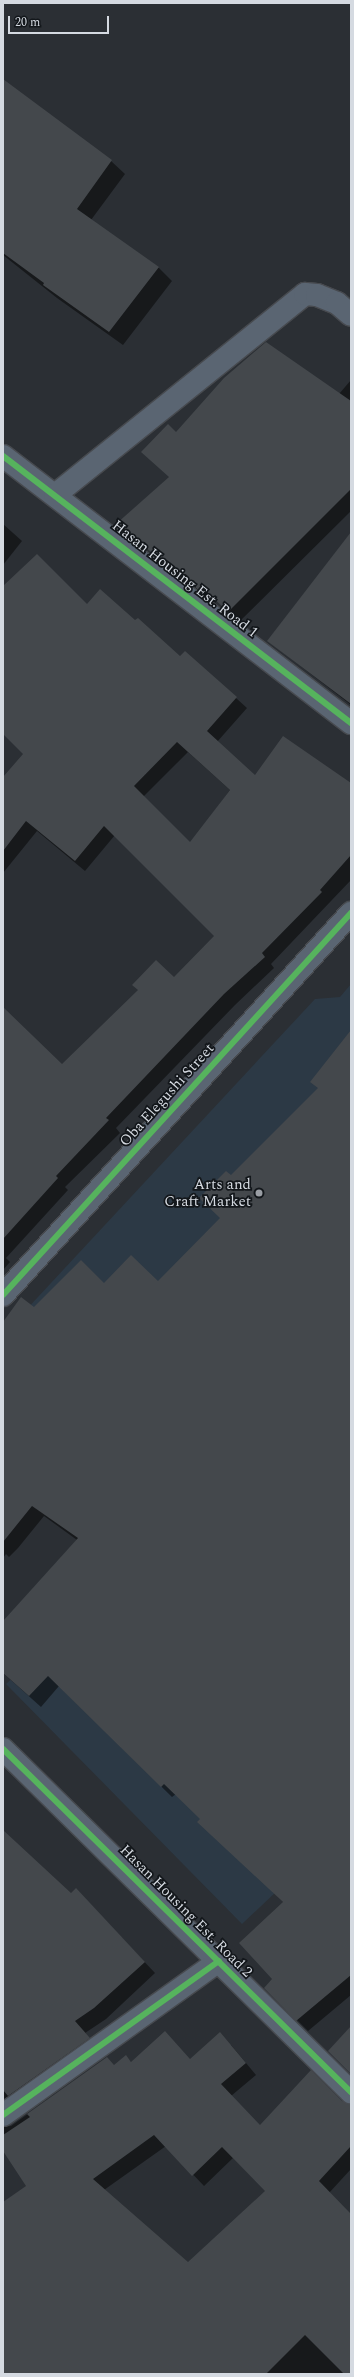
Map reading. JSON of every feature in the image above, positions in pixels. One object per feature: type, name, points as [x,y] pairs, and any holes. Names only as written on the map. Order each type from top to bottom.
[{"type":"street","points":[[55,495],[305,294],[317,295],[337,303],[351,315]]},
{"type":"street","name":"Hasan Housing Est. Road 1","points":[[3,456],[351,723]]},
{"type":"street","name":"Oba Elegushi Street","points":[[3,1295],[351,913]]},
{"type":"street","name":"Hasan Housing Est. Road 2","points":[[3,1749],[351,2092]]},
{"type":"street","points":[[3,2115],[219,1961]]},
{"type":"shaded area","points":[[351,984],[351,1821],[242,1924],[6,1684],[200,1505],[11,1326],[315,999],[340,997]]},
{"type":"building","points":[[3,79],[112,160],[77,209],[159,267],[109,332],[43,285],[44,283],[3,253]]},
{"type":"building","points":[[266,342],[351,401],[351,489],[228,612],[204,589],[201,592],[116,524],[169,477],[141,452],[168,424],[176,432],[224,378]]},
{"type":"building","points":[[351,532],[351,704],[267,641]]},
{"type":"building","points":[[37,554],[87,604],[100,589],[135,620],[138,618],[180,656],[185,651],[237,697],[207,731],[255,775],[283,736],[351,783],[351,855],[320,890],[322,892],[262,953],[265,957],[224,994],[106,1118],[109,1120],[56,1176],[58,1178],[3,1239],[3,1007],[62,1064],[138,990],[132,985],[156,960],[174,977],[214,936],[104,826],[75,861],[26,821],[3,851],[3,777],[23,754],[3,734],[3,586]],"holes":[[[177,742],[230,790],[190,842],[134,786]]]},
{"type":"building","points":[[351,1030],[351,1975],[296,2021],[264,1988],[272,1979],[239,1943],[283,1902],[197,1822],[200,1819],[164,1784],[161,1787],[48,1676],[29,1696],[3,1673],[3,1621],[78,1538],[32,1506],[3,1542],[3,1322],[21,1297],[34,1307],[81,1260],[104,1283],[131,1255],[158,1281],[220,1218],[199,1198],[226,1171],[231,1175],[318,1088],[310,1082]]},
{"type":"building","points":[[3,1830],[71,1893],[76,1888],[145,1962],[94,2008],[75,2021],[90,2038],[8,2096],[3,2090]]},
{"type":"building","points":[[351,2026],[351,2074],[328,2051]]},
{"type":"building","points":[[165,2031],[190,2059],[220,2032],[246,2063],[221,2084],[260,2125],[311,2070],[342,2101],[351,2104],[351,2146],[319,2181],[351,2214],[351,2374],[344,2374],[305,2335],[266,2374],[3,2374],[3,2202],[26,2186],[3,2151],[3,2135],[30,2117],[27,2114],[107,2057],[114,2065],[126,2055],[131,2062]],"holes":[[[154,2135],[192,2176],[222,2147],[265,2191],[188,2262],[93,2179]]]},
{"type":"cycle path","points":[[3,456],[351,723]]},
{"type":"cycle path","points":[[3,1295],[351,913]]},
{"type":"cycle path","points":[[3,1749],[351,2092]]},
{"type":"cycle path","points":[[3,2115],[219,1961]]},
{"type":"place","name":"Arts and Craft Market","points":[[259,1193]]}]
